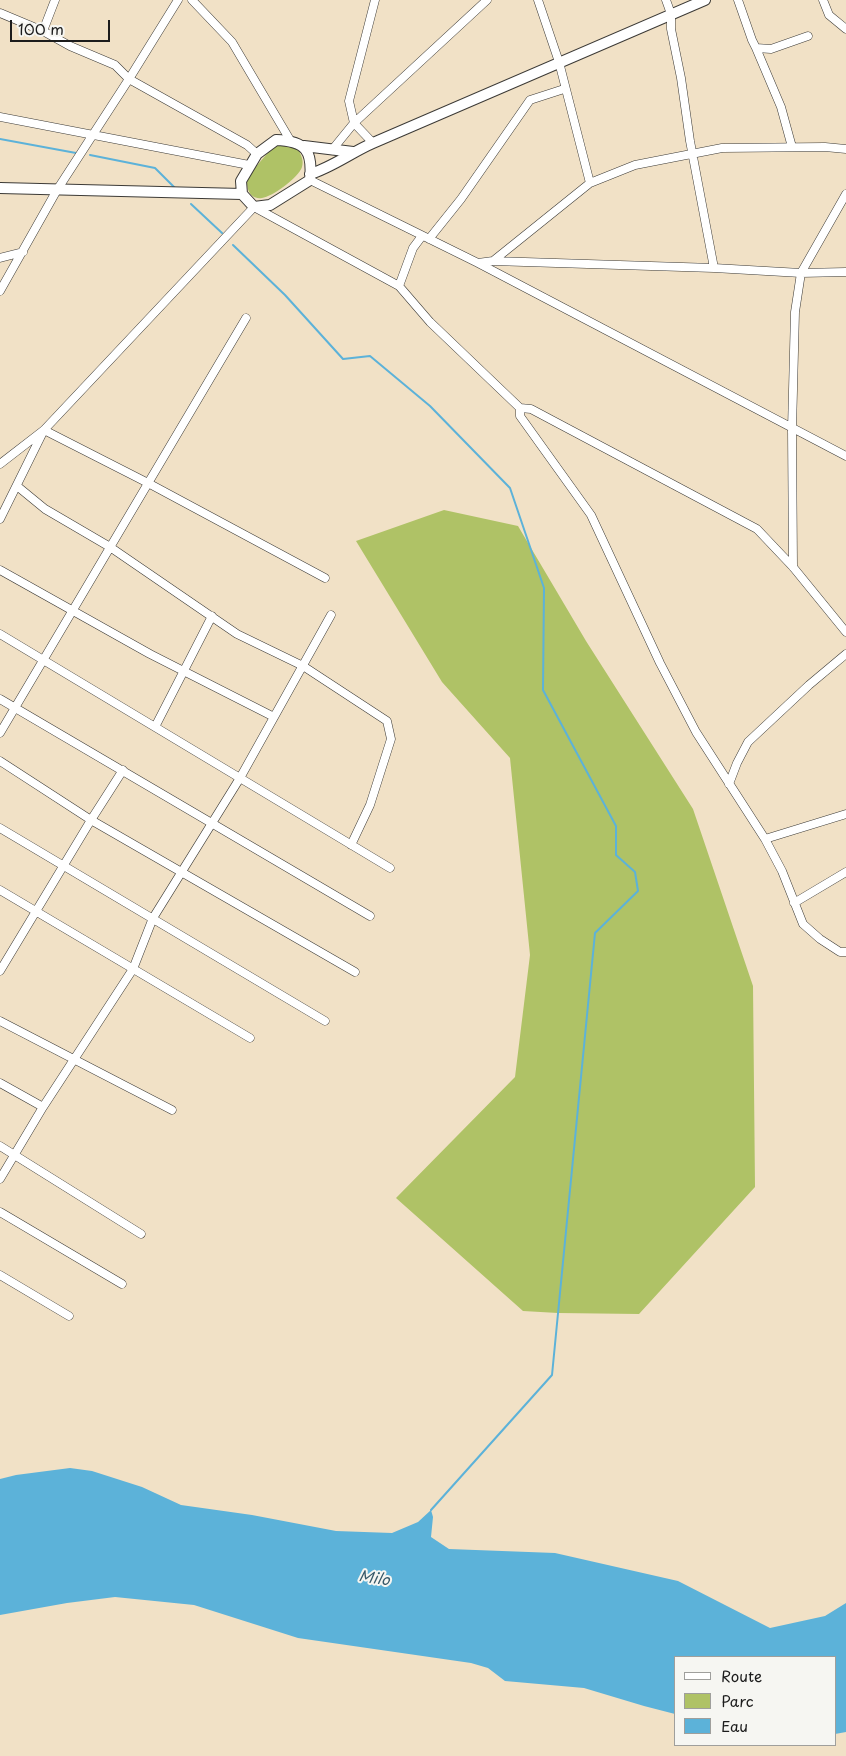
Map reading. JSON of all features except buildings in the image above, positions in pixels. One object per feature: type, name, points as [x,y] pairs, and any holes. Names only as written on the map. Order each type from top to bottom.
[{"type":"street","points":[[43,31],[55,0]]},
{"type":"street","points":[[0,291],[56,190],[178,0]]},
{"type":"street","points":[[192,0],[232,42],[290,140]]},
{"type":"street","points":[[373,143],[354,123],[349,101],[375,0]]},
{"type":"street","points":[[332,150],[354,123],[487,0]]},
{"type":"street","points":[[538,0],[559,62],[564,88],[590,183]]},
{"type":"street","points":[[666,0],[671,14],[671,28],[681,78],[692,153],[714,268]]},
{"type":"street","points":[[0,464],[44,430],[254,206],[270,205],[310,177],[353,152],[705,0]]},
{"type":"street","points":[[738,0],[752,40],[781,107],[792,147]]},
{"type":"street","points":[[823,0],[829,14],[846,29]]},
{"type":"street","points":[[0,13],[115,65],[129,79],[247,145],[257,154]]},
{"type":"street","points":[[756,48],[771,50],[808,36]]},
{"type":"street","points":[[400,286],[413,248],[461,199],[530,100],[564,88]]},
{"type":"street","points":[[0,117],[249,165]]},
{"type":"street","points":[[353,152],[304,146],[290,140],[276,140],[257,154],[249,165],[241,181],[242,194],[254,206],[400,286],[430,322],[520,408],[531,409],[757,529],[793,567],[846,632]]},
{"type":"street","points":[[304,146],[309,154],[310,177]]},
{"type":"street","points":[[493,261],[590,183],[635,165],[722,148],[825,147],[846,149]]},
{"type":"street","points":[[310,177],[846,456]]},
{"type":"street","points":[[0,188],[242,194]]},
{"type":"street","points":[[793,567],[792,429],[795,312],[800,273],[846,194]]},
{"type":"street","points":[[0,258],[23,252]]},
{"type":"street","points":[[478,264],[493,261],[714,268],[800,273],[846,272]]},
{"type":"street","points":[[0,733],[246,318]]},
{"type":"street","points":[[520,408],[520,416],[591,515],[660,663],[696,732],[765,839],[782,871],[803,924],[840,952],[846,952]]},
{"type":"street","points":[[44,430],[148,483],[325,578]]},
{"type":"street","points":[[0,519],[44,430]]},
{"type":"street","points":[[17,486],[45,509],[110,547],[237,634],[303,666],[387,721],[391,739],[370,805],[351,845]]},
{"type":"street","points":[[0,570],[150,654],[274,717]]},
{"type":"street","points":[[0,1179],[43,1107],[133,969],[153,918],[240,778],[331,615]]},
{"type":"street","points":[[155,727],[212,616]]},
{"type":"street","points":[[0,634],[390,868]]},
{"type":"street","points":[[729,784],[748,742],[809,685],[846,654]]},
{"type":"street","points":[[0,699],[370,916]]},
{"type":"street","points":[[0,761],[91,820],[355,972]]},
{"type":"street","points":[[0,971],[123,770]]},
{"type":"street","points":[[765,839],[846,814]]},
{"type":"street","points":[[0,828],[325,1021]]},
{"type":"street","points":[[794,903],[846,872]]},
{"type":"street","points":[[0,890],[250,1038]]},
{"type":"street","points":[[0,1021],[172,1110]]},
{"type":"street","points":[[0,1082],[43,1107]]},
{"type":"street","points":[[0,1146],[141,1234]]},
{"type":"street","points":[[0,1212],[122,1284]]},
{"type":"street","points":[[0,1275],[69,1316]]},
{"type":"green space","points":[[277,144],[298,149],[303,164],[302,167],[291,181],[278,190],[266,197],[254,197],[249,192],[248,176]]},
{"type":"green space","points":[[444,510],[518,526],[586,641],[693,809],[753,986],[755,1187],[639,1314],[523,1311],[396,1198],[515,1077],[530,955],[510,758],[442,682],[356,541]]},
{"type":"water","name":"Milo","points":[[70,1468],[92,1471],[142,1487],[181,1505],[252,1515],[336,1531],[392,1533],[418,1522],[431,1510],[433,1517],[431,1537],[449,1549],[555,1553],[678,1581],[770,1628],[825,1616],[846,1603],[846,1732],[836,1734],[836,1656],[674,1656],[674,1714],[584,1688],[505,1681],[488,1668],[471,1663],[298,1638],[194,1605],[115,1597],[0,1615],[0,1479]]},
{"type":"waterway","points":[[0,139],[76,153]]},
{"type":"waterway","points":[[90,155],[155,168],[175,188]]},
{"type":"waterway","points":[[191,204],[222,233]]},
{"type":"waterway","points":[[233,245],[285,295],[343,359],[370,356],[430,406],[510,488],[544,588],[543,690],[616,826],[616,855],[635,872],[638,891],[595,933],[552,1375],[431,1510]]}]
